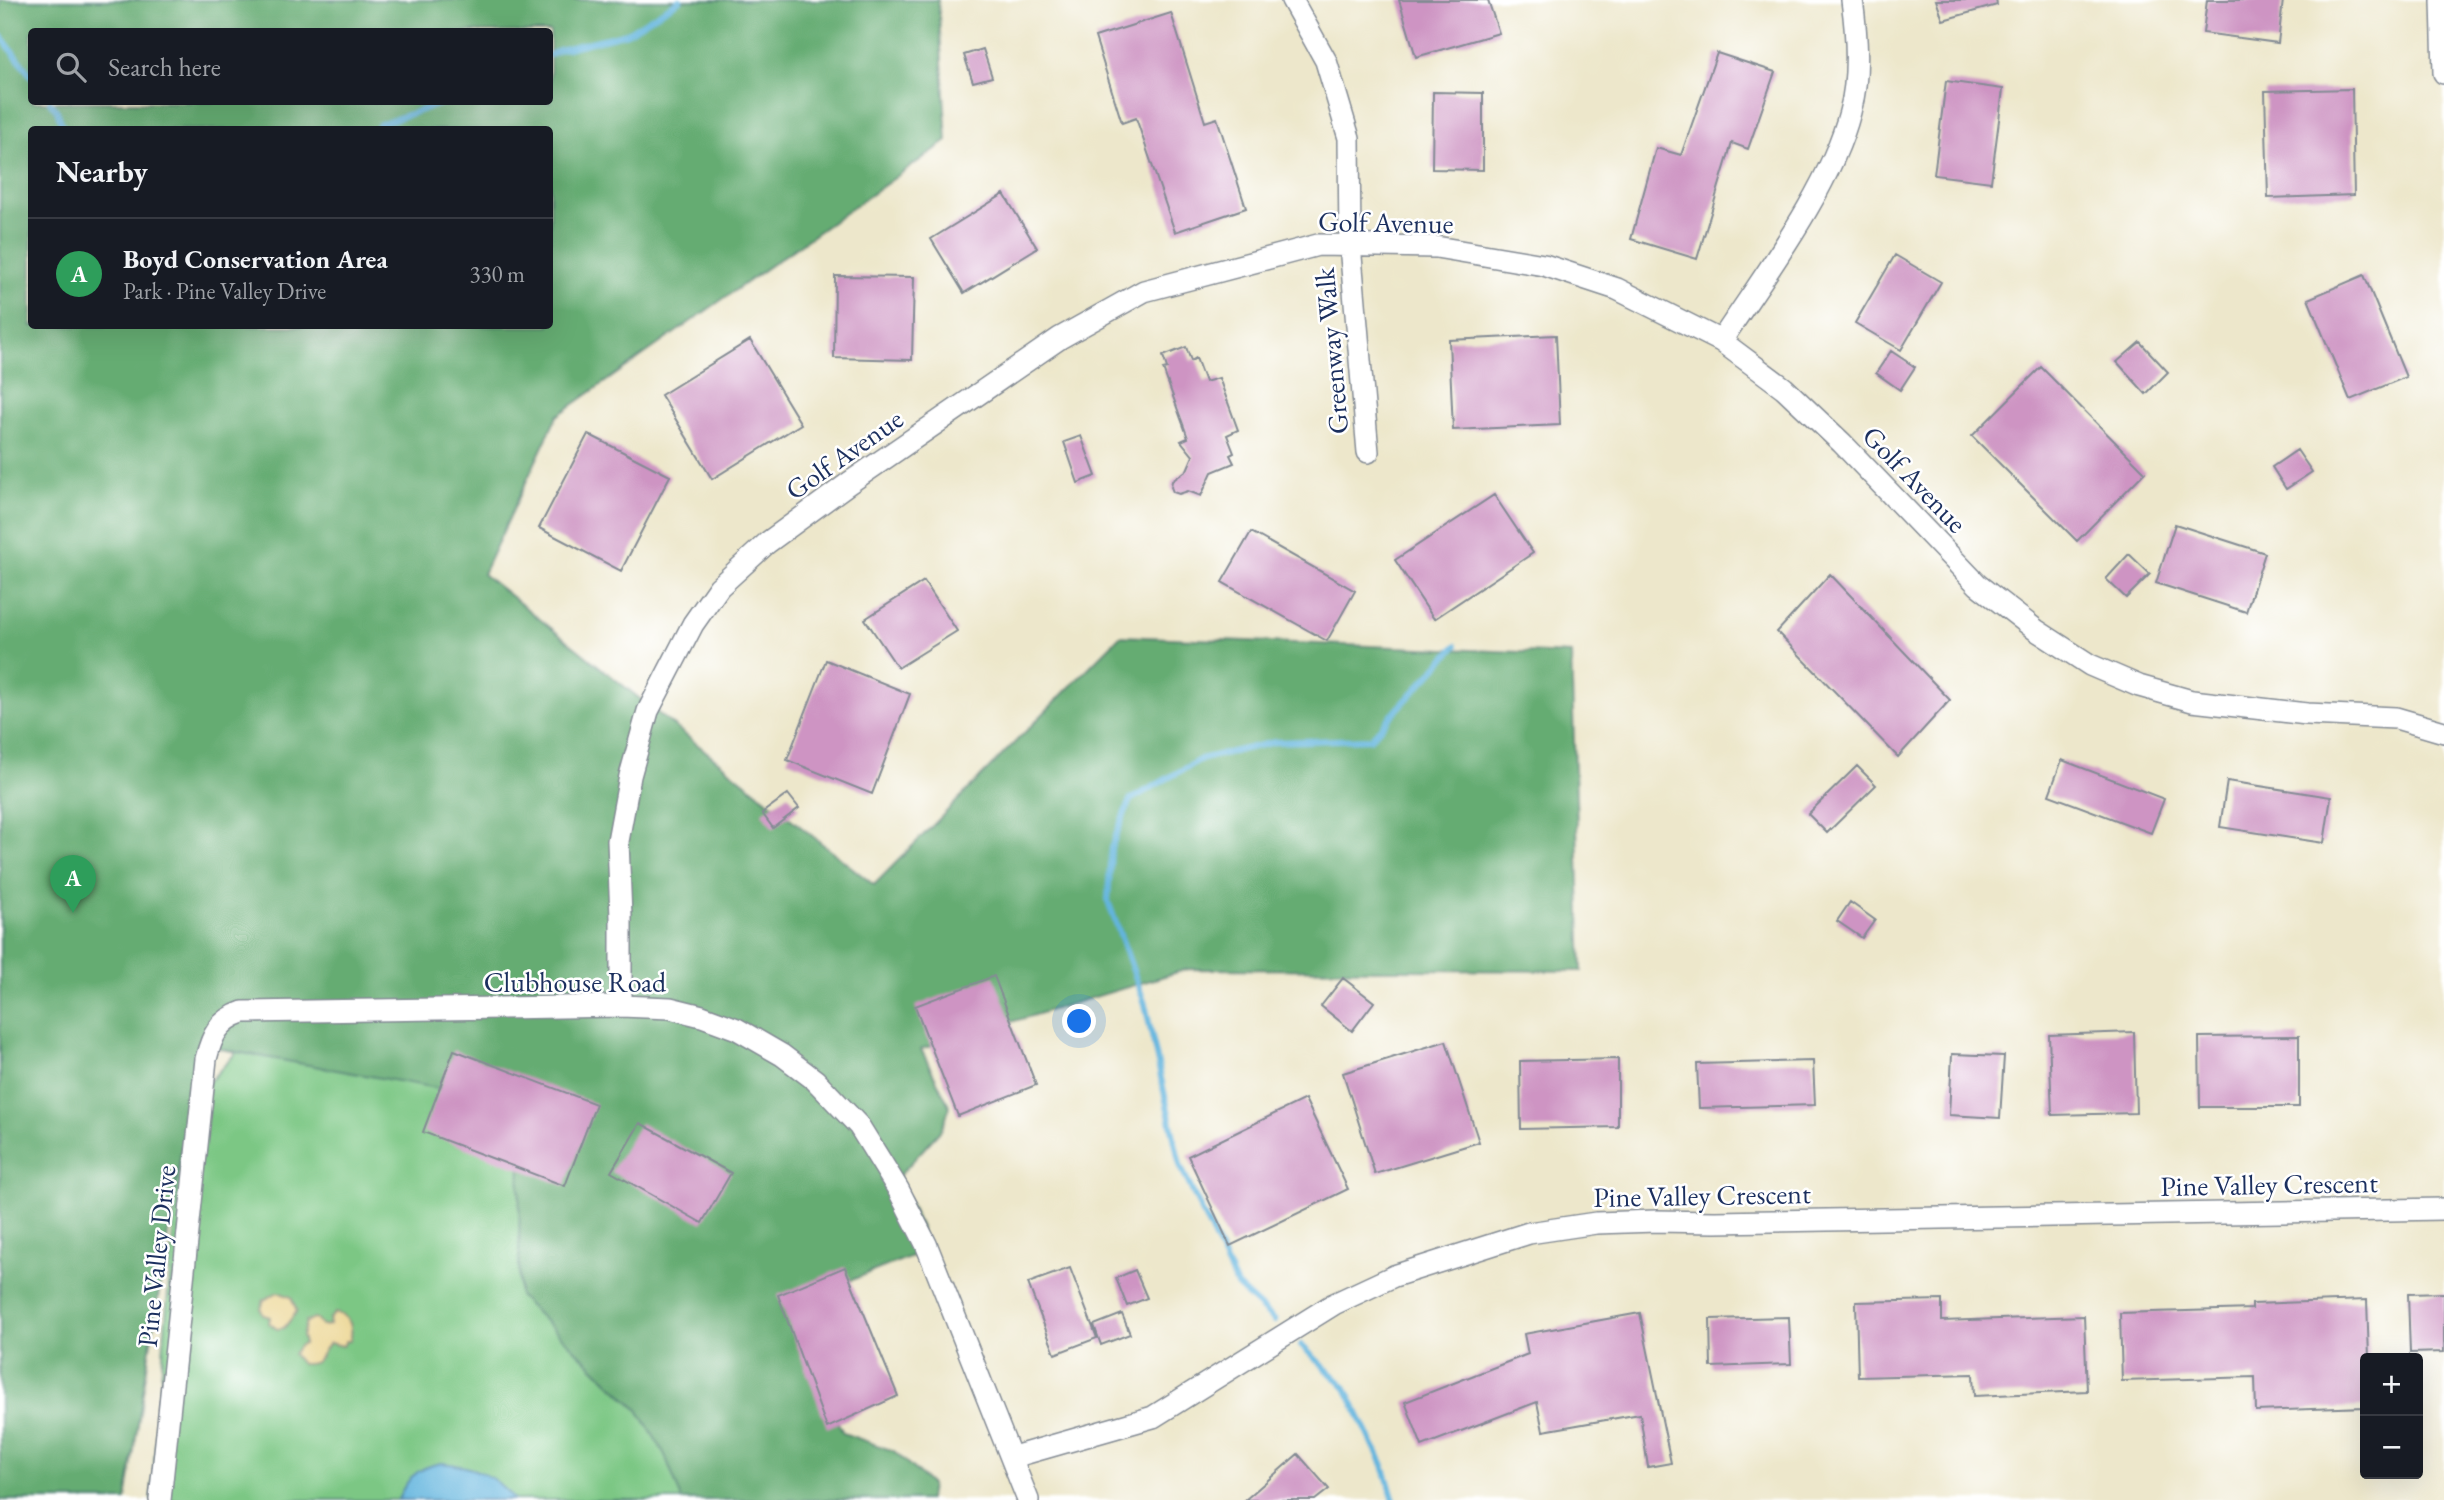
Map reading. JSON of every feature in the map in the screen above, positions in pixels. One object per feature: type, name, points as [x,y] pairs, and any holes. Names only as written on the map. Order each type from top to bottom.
[{"type":"street","name":"Greenway Walk","points":[[1292,0],[1326,61],[1349,138],[1350,245],[1368,452]]},
{"type":"street","points":[[1721,341],[1795,228],[1827,172],[1851,112],[1857,33],[1852,0]]},
{"type":"street","points":[[2442,0],[2444,73]]},
{"type":"street","name":"Golf Avenue","points":[[621,1006],[618,841],[630,776],[648,711],[692,624],[719,587],[767,543],[849,483],[1060,338],[1144,291],[1318,245],[1436,247],[1544,265],[1617,289],[1721,341],[1794,397],[1842,443],[1978,585],[2036,630],[2090,665],[2139,686],[2192,701],[2307,714],[2396,718],[2444,732]]},
{"type":"street","name":"Clubhouse Road","points":[[222,1022],[243,1012],[621,1006],[670,1008],[737,1029],[782,1055],[815,1080],[859,1126],[898,1189],[926,1244],[1028,1500]]},
{"type":"street","name":"Pine Valley Drive","points":[[160,1500],[205,1059],[212,1037],[222,1022]]},
{"type":"street","name":"Pine Valley Crescent","points":[[1013,1457],[1153,1417],[1334,1304],[1394,1276],[1529,1233],[1597,1223],[1656,1221],[1743,1222],[2444,1209]]},
{"type":"green space","points":[[0,0],[938,0],[947,141],[557,416],[483,574],[874,885],[1120,636],[1571,654],[1582,971],[1188,969],[921,1049],[950,1107],[941,1130],[898,1177],[921,1228],[917,1254],[834,1287],[820,1386],[843,1433],[894,1451],[931,1485],[929,1500],[682,1500],[665,1455],[638,1410],[519,1296],[520,1103],[198,1045],[126,1500],[0,1500]]},
{"type":"green space","points":[[244,1044],[484,1058],[737,1500],[151,1500],[183,1110]]},
{"type":"sand","points":[[278,1292],[291,1297],[297,1311],[284,1328],[277,1329],[269,1323],[270,1317],[263,1315],[261,1309],[264,1300]]},
{"type":"sand","points":[[335,1313],[350,1322],[350,1341],[346,1341],[343,1346],[330,1343],[317,1361],[301,1364],[293,1354],[304,1344],[302,1336],[306,1322],[314,1318],[321,1326],[330,1325],[329,1319]]},
{"type":"water","points":[[441,1463],[463,1466],[482,1473],[499,1484],[514,1500],[398,1500],[405,1485],[414,1475],[426,1467]]},
{"type":"building","points":[[1399,0],[1488,0],[1499,33],[1416,57]]},
{"type":"building","points":[[1936,0],[1996,0],[1997,5],[1943,20]]},
{"type":"building","points":[[2207,0],[2283,0],[2278,43],[2203,33]]},
{"type":"building","points":[[1171,13],[1205,122],[1217,118],[1246,208],[1175,232],[1136,118],[1122,123],[1095,37]]},
{"type":"building","points":[[983,49],[992,77],[973,82],[964,55]]},
{"type":"building","points":[[1717,53],[1775,72],[1748,149],[1732,143],[1697,259],[1631,239],[1656,148],[1681,155]]},
{"type":"building","points":[[1946,81],[2003,89],[1991,182],[1934,175]]},
{"type":"building","points":[[2352,89],[2354,195],[2268,198],[2265,91]]},
{"type":"building","points":[[1433,92],[1483,93],[1483,170],[1432,169]]},
{"type":"building","points":[[1004,194],[1037,248],[964,293],[931,239]]},
{"type":"building","points":[[1895,255],[1941,282],[1901,350],[1855,323]]},
{"type":"building","points":[[2364,275],[2406,377],[2350,400],[2308,299]]},
{"type":"building","points":[[835,276],[914,277],[912,360],[834,358]]},
{"type":"building","points":[[1556,335],[1560,425],[1453,430],[1449,340]]},
{"type":"building","points":[[750,340],[801,424],[712,479],[661,395]]},
{"type":"building","points":[[2140,342],[2168,372],[2146,394],[2117,362]]},
{"type":"building","points":[[1186,347],[1191,361],[1196,358],[1205,382],[1219,378],[1238,430],[1227,435],[1234,453],[1230,455],[1234,463],[1212,472],[1201,496],[1188,491],[1179,494],[1173,492],[1171,487],[1172,481],[1187,470],[1193,456],[1181,441],[1188,438],[1163,369],[1167,368],[1163,356]]},
{"type":"building","points":[[1891,351],[1915,367],[1900,390],[1876,373]]},
{"type":"building","points":[[2041,367],[2145,472],[2077,541],[1972,436]]},
{"type":"building","points":[[588,434],[670,476],[621,571],[539,528]]},
{"type":"building","points":[[1081,436],[1096,476],[1078,483],[1064,442]]},
{"type":"building","points":[[2297,450],[2312,472],[2286,489],[2272,467]]},
{"type":"building","points":[[1494,495],[1533,553],[1434,619],[1395,560]]},
{"type":"building","points":[[2175,524],[2265,553],[2246,612],[2156,583]]},
{"type":"building","points":[[1251,532],[1355,591],[1327,641],[1222,582]]},
{"type":"building","points":[[2129,554],[2150,574],[2126,598],[2106,579]]},
{"type":"building","points":[[1830,574],[1950,700],[1898,757],[1777,632]]},
{"type":"building","points":[[924,581],[957,631],[898,668],[865,619]]},
{"type":"building","points":[[826,660],[910,694],[872,794],[787,760]]},
{"type":"building","points":[[2062,760],[2164,799],[2151,833],[2049,795]]},
{"type":"building","points":[[1857,766],[1876,785],[1827,833],[1808,814]]},
{"type":"building","points":[[2227,781],[2331,797],[2324,843],[2220,827]]},
{"type":"building","points":[[788,794],[799,808],[773,828],[762,813]]},
{"type":"building","points":[[1850,902],[1875,920],[1862,938],[1837,921]]},
{"type":"building","points":[[994,976],[1036,1085],[958,1116],[915,1006]]},
{"type":"building","points":[[1343,978],[1374,1002],[1352,1031],[1321,1006]]},
{"type":"building","points":[[2134,1032],[2136,1113],[2052,1115],[2049,1035]]},
{"type":"building","points":[[2299,1036],[2299,1107],[2200,1107],[2199,1037]]},
{"type":"building","points":[[1446,1041],[1479,1142],[1375,1174],[1343,1073]]},
{"type":"building","points":[[454,1050],[596,1104],[565,1186],[423,1132]]},
{"type":"building","points":[[1952,1054],[2004,1056],[2000,1118],[1949,1115]]},
{"type":"building","points":[[1618,1059],[1618,1127],[1521,1129],[1520,1061]]},
{"type":"building","points":[[1813,1061],[1815,1105],[1699,1108],[1697,1064]]},
{"type":"building","points":[[1305,1099],[1348,1189],[1230,1246],[1188,1156]]},
{"type":"building","points":[[640,1123],[731,1173],[702,1223],[611,1172]]},
{"type":"building","points":[[845,1267],[898,1396],[827,1428],[778,1295]]},
{"type":"building","points":[[1070,1268],[1097,1338],[1055,1354],[1028,1283]]},
{"type":"building","points":[[1135,1270],[1147,1298],[1127,1306],[1116,1278]]},
{"type":"building","points":[[2444,1293],[2444,1352],[2410,1353],[2408,1294]]},
{"type":"building","points":[[1942,1300],[1942,1321],[2084,1316],[2087,1391],[1974,1396],[1973,1374],[1858,1377],[1856,1302]]},
{"type":"building","points":[[2367,1300],[2369,1353],[2360,1353],[2360,1407],[2256,1411],[2255,1377],[2122,1381],[2120,1313],[2252,1309],[2252,1304]]},
{"type":"building","points":[[1640,1313],[1671,1463],[1648,1467],[1640,1414],[1543,1431],[1537,1402],[1422,1446],[1405,1402],[1528,1354],[1524,1334]]},
{"type":"building","points":[[1122,1314],[1130,1334],[1101,1345],[1094,1325]]},
{"type":"building","points":[[1789,1317],[1791,1364],[1711,1367],[1710,1319]]},
{"type":"building","points":[[1298,1454],[1329,1489],[1315,1500],[1245,1500]]},
{"type":"waterway","points":[[553,53],[627,33],[680,0]]},
{"type":"waterway","points":[[0,35],[28,72]]},
{"type":"waterway","points":[[52,105],[63,126]]},
{"type":"waterway","points":[[378,126],[437,105]]},
{"type":"waterway","points":[[1275,1321],[1237,1286],[1180,1165],[1145,1004],[1108,901],[1111,848],[1130,800],[1201,759],[1275,742],[1370,739],[1456,646]]},
{"type":"waterway","points":[[1301,1345],[1346,1388],[1383,1465],[1394,1500]]},
{"type":"place","name":"Boyd Conservation Area","points":[[73,913]]}]
